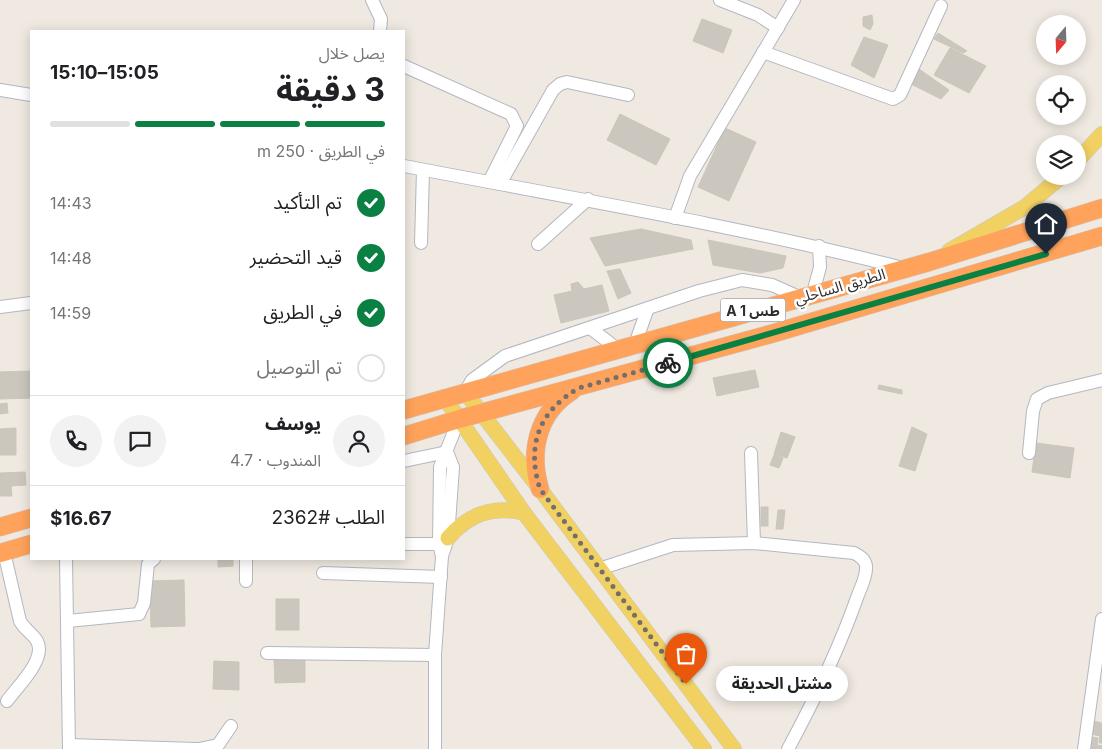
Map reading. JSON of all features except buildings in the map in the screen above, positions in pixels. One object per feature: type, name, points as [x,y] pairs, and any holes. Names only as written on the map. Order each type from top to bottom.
[{"type":"highway","name":"الطريق الساحلي","points":[[405,410],[444,397],[929,262],[1102,208]]},
{"type":"highway","name":"الطريق الساحلي","points":[[405,436],[459,419],[579,388],[771,334],[1102,236]]},
{"type":"highway","points":[[540,489],[534,460],[539,430],[555,405],[579,388]]},
{"type":"highway","points":[[0,527],[30,518]]},
{"type":"highway","points":[[2,553],[30,544]]},
{"type":"main road","points":[[1086,151],[1102,134]]},
{"type":"main road","points":[[929,262],[1025,207],[1051,185]]},
{"type":"main road","points":[[465,392],[540,489],[734,749]]},
{"type":"main road","points":[[444,397],[524,513],[704,749]]},
{"type":"main road","points":[[443,546],[466,521],[488,511],[506,510],[524,513]]},
{"type":"street","points":[[372,0],[381,19],[380,30]]},
{"type":"street","points":[[720,0],[758,15],[778,28]]},
{"type":"street","points":[[675,218],[690,176],[794,0]]},
{"type":"street","points":[[763,52],[893,99],[900,95],[941,6]]},
{"type":"street","points":[[405,66],[511,114],[515,118],[516,130],[494,183]]},
{"type":"street","points":[[494,183],[553,90],[560,84],[567,82],[628,96]]},
{"type":"street","points":[[0,90],[30,95]]},
{"type":"street","points":[[405,166],[588,199],[819,246],[903,268]]},
{"type":"street","points":[[421,243],[423,170]]},
{"type":"street","points":[[538,244],[588,199]]},
{"type":"street","points":[[465,392],[472,380],[505,356],[648,308],[742,280],[772,285],[806,295],[820,267],[819,246]]},
{"type":"street","points":[[0,307],[30,303]]},
{"type":"street","points":[[590,328],[627,347],[648,308]]},
{"type":"street","points":[[1029,453],[1033,411],[1037,399],[1048,393],[1102,380]]},
{"type":"street","points":[[435,749],[435,655],[443,546],[453,467],[447,452],[449,440],[459,419]]},
{"type":"street","points":[[405,461],[447,452]]},
{"type":"street","points":[[751,453],[754,543]]},
{"type":"street","points":[[598,568],[673,545],[754,543],[854,552],[863,558],[866,564],[853,609],[817,697],[788,749]]},
{"type":"street","points":[[405,544],[443,546]]},
{"type":"street","points":[[2,553],[20,621],[24,629],[36,640],[40,649],[38,660],[7,701]]},
{"type":"street","points":[[66,560],[69,747],[197,749],[218,745],[231,726]]},
{"type":"street","points":[[68,622],[139,614],[144,603],[148,564],[153,560]]},
{"type":"street","points":[[246,560],[246,580]]},
{"type":"street","points":[[323,573],[441,577]]},
{"type":"street","points":[[1084,749],[1102,619]]},
{"type":"street","points":[[266,653],[435,655]]},
{"type":"way so far","points":[[668,363],[579,388],[566,395],[555,405],[539,430],[534,460],[540,489],[686,684]]},
{"type":"place","name":"مشتل الحديقة","points":[[686,684]]},
{"type":"route","points":[[668,363],[1046,254]]}]
